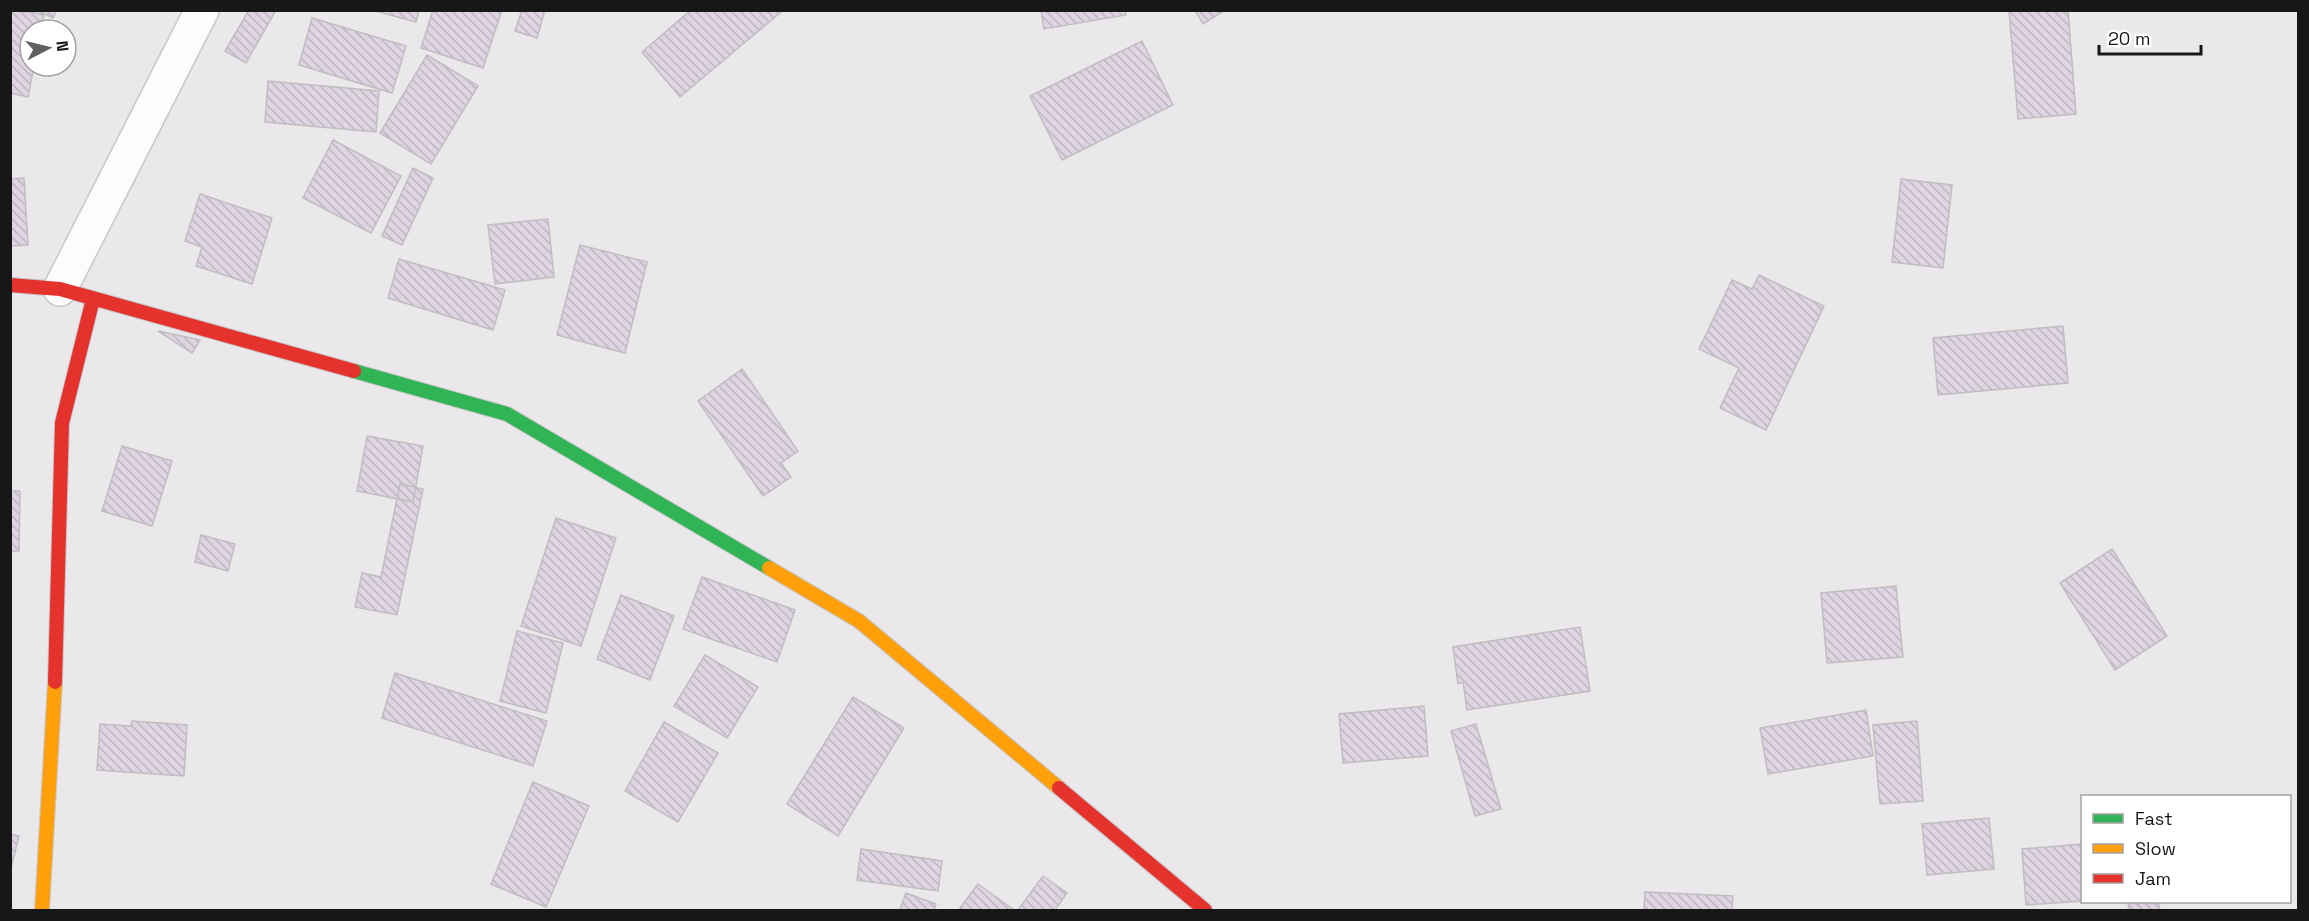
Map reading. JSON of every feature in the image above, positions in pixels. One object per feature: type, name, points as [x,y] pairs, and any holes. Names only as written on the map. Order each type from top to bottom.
[{"type":"street","points":[[60,290],[202,10]]},
{"type":"street","points":[[10,285],[60,290],[507,414],[859,621],[1205,910]]},
{"type":"street","points":[[42,910],[55,693],[62,423],[93,299]]},
{"type":"building","points":[[10,10],[44,14],[43,18],[18,18],[18,78],[32,78],[28,97],[10,93]]},
{"type":"building","points":[[37,10],[57,10],[53,18]]},
{"type":"building","points":[[249,10],[276,10],[246,63],[225,51]]},
{"type":"building","points":[[372,10],[419,10],[416,22]]},
{"type":"building","points":[[433,10],[502,10],[483,68],[421,48]]},
{"type":"building","points":[[522,10],[545,10],[537,38],[515,31]]},
{"type":"building","points":[[691,10],[780,10],[781,12],[680,97],[642,52]]},
{"type":"building","points":[[1041,10],[1125,10],[1126,15],[1044,29]]},
{"type":"building","points":[[1195,10],[1225,10],[1203,24]]},
{"type":"building","points":[[2009,10],[2068,10],[2076,114],[2018,119]]},
{"type":"building","points":[[312,18],[406,46],[392,93],[299,65]]},
{"type":"building","points":[[1142,41],[1173,105],[1062,160],[1030,96]]},
{"type":"building","points":[[427,55],[478,86],[431,164],[380,133]]},
{"type":"building","points":[[268,81],[379,91],[376,132],[265,122]]},
{"type":"building","points":[[333,140],[401,176],[371,233],[303,198]]},
{"type":"building","points":[[413,168],[433,178],[402,245],[382,236]]},
{"type":"building","points":[[24,178],[28,245],[10,246],[10,179]]},
{"type":"building","points":[[1901,179],[1952,185],[1943,268],[1892,262]]},
{"type":"building","points":[[200,194],[272,218],[252,284],[196,266],[202,247],[185,241]]},
{"type":"building","points":[[548,219],[554,277],[495,284],[488,225]]},
{"type":"building","points":[[580,245],[647,262],[625,353],[557,335]]},
{"type":"building","points":[[399,259],[505,290],[493,330],[388,298]]},
{"type":"building","points":[[1759,275],[1824,306],[1766,430],[1720,408],[1739,368],[1699,349],[1732,280],[1752,289]]},
{"type":"building","points":[[2063,326],[2068,383],[1938,395],[1933,338]]},
{"type":"building","points":[[158,331],[200,340],[192,353]]},
{"type":"building","points":[[742,369],[798,451],[781,463],[791,477],[763,496],[698,401]]},
{"type":"building","points":[[367,436],[423,446],[413,502],[357,491]]},
{"type":"building","points":[[122,446],[172,461],[152,526],[102,511]]},
{"type":"building","points":[[400,484],[423,489],[397,615],[355,607],[362,573],[381,577]]},
{"type":"building","points":[[10,491],[20,491],[19,551],[10,551]]},
{"type":"building","points":[[556,518],[616,538],[581,646],[521,626]]},
{"type":"building","points":[[201,535],[235,544],[228,571],[195,562]]},
{"type":"building","points":[[2112,549],[2167,636],[2115,670],[2060,583]]},
{"type":"building","points":[[702,577],[795,610],[777,662],[683,629]]},
{"type":"building","points":[[1896,586],[1903,657],[1827,663],[1821,593]]},
{"type":"building","points":[[621,595],[674,616],[650,680],[597,659]]},
{"type":"building","points":[[1580,627],[1590,691],[1467,710],[1463,682],[1458,684],[1453,647]]},
{"type":"building","points":[[517,631],[563,643],[546,713],[500,701]]},
{"type":"building","points":[[705,655],[758,687],[727,738],[674,706]]},
{"type":"building","points":[[395,673],[547,721],[533,766],[382,718]]},
{"type":"building","points":[[853,697],[904,728],[838,836],[787,804]]},
{"type":"building","points":[[1424,706],[1428,756],[1343,763],[1339,714]]},
{"type":"building","points":[[1866,710],[1873,756],[1768,774],[1760,728]]},
{"type":"building","points":[[132,721],[187,725],[184,776],[97,770],[100,724],[131,726]]},
{"type":"building","points":[[1917,721],[1923,801],[1880,804],[1873,725]]},
{"type":"building","points":[[664,722],[718,753],[678,822],[625,791]]},
{"type":"building","points":[[1476,724],[1501,809],[1475,816],[1451,731]]},
{"type":"building","points":[[533,782],[589,806],[546,907],[491,884]]},
{"type":"building","points":[[1989,818],[1994,869],[1927,875],[1922,824]]},
{"type":"building","points":[[10,834],[19,836],[10,872]]},
{"type":"building","points":[[2081,844],[2081,901],[2026,905],[2022,849]]},
{"type":"building","points":[[861,849],[942,861],[938,891],[857,880]]},
{"type":"building","points":[[1043,876],[1067,893],[1055,910],[1018,910]]},
{"type":"building","points":[[978,884],[1013,909],[962,910],[960,908]]},
{"type":"building","points":[[1645,892],[1733,896],[1732,910],[1644,910]]},
{"type":"building","points":[[906,893],[936,904],[934,910],[900,910]]},
{"type":"building","points":[[2128,903],[2158,903],[2160,910],[2129,910]]},
{"type":"traffic: fast","points":[[354,371],[507,414],[769,568]]},
{"type":"traffic: slow","points":[[769,568],[859,621],[1059,788]]},
{"type":"traffic: slow","points":[[42,910],[55,682]]},
{"type":"traffic: jam","points":[[10,285],[60,289],[354,371]]},
{"type":"traffic: jam","points":[[55,682],[62,423],[93,299]]},
{"type":"traffic: jam","points":[[1059,788],[1205,910]]}]
